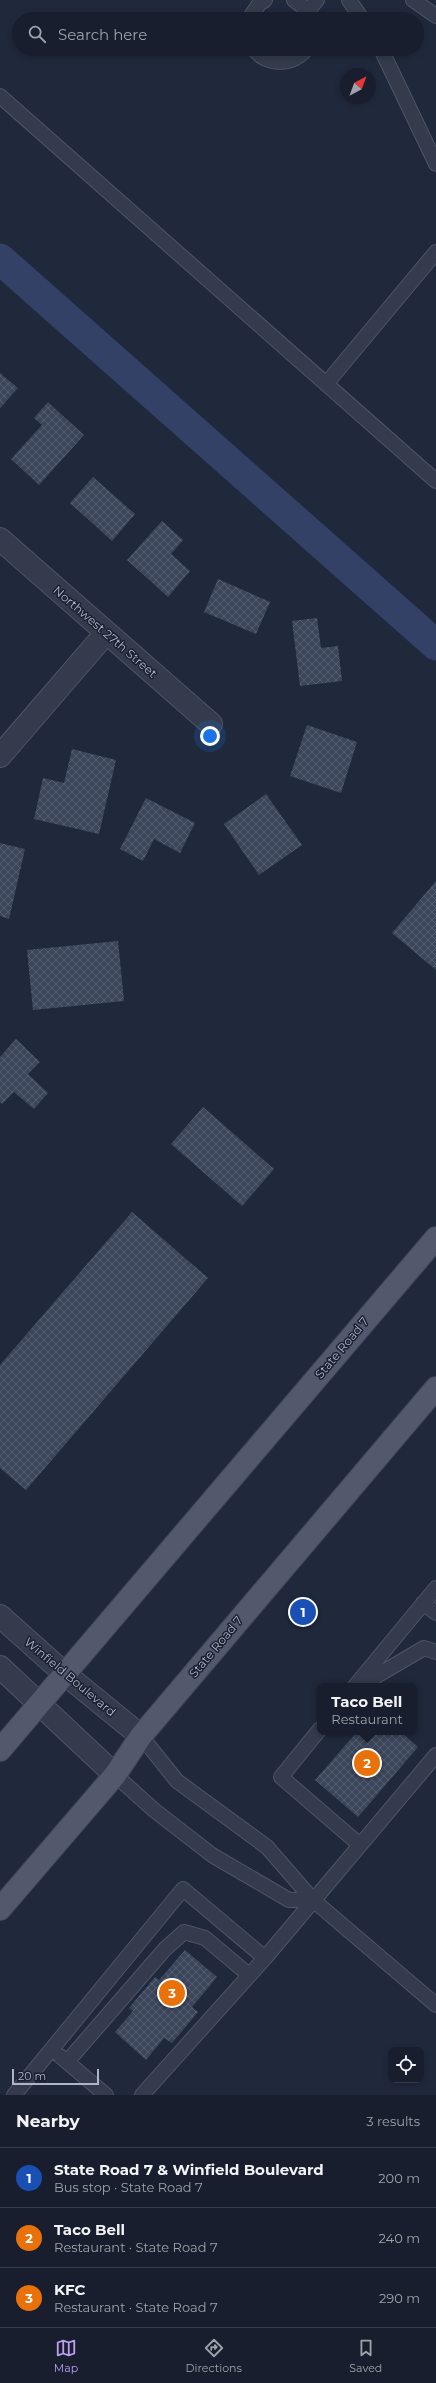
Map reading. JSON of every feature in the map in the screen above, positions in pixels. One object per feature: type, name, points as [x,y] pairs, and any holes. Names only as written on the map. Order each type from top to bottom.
[{"type":"main road","name":"State Road 7","points":[[0,1750],[436,1238]]},
{"type":"main road","name":"State Road 7","points":[[0,1909],[115,1775],[141,1736],[436,1388]]},
{"type":"street","name":"Northwest 27th Street","points":[[0,539],[211,724]]},
{"type":"street","points":[[0,756],[106,633]]},
{"type":"street","name":"Winfield Boulevard","points":[[0,1616],[65,1674],[141,1736]]},
{"type":"street","points":[[0,1667],[115,1775]]},
{"type":"lane","points":[[254,12],[259,4],[265,0]]},
{"type":"lane","points":[[294,0],[306,12]]},
{"type":"lane","points":[[311,12],[317,0]]},
{"type":"lane","points":[[349,0],[357,12]]},
{"type":"lane","points":[[413,0],[436,16]]},
{"type":"lane","points":[[262,56],[275,62],[295,58],[297,56]]},
{"type":"lane","points":[[384,56],[436,164]]},
{"type":"lane","points":[[0,96],[436,481]]},
{"type":"lane","points":[[326,384],[436,252]]},
{"type":"lane","points":[[357,1683],[436,1588]]},
{"type":"lane","points":[[423,1603],[436,1613]]},
{"type":"lane","points":[[364,1683],[424,1648],[436,1652]]},
{"type":"lane","points":[[317,1733],[281,1777],[360,1845]]},
{"type":"lane","points":[[141,1736],[177,1781],[267,1847],[313,1900],[436,2005]]},
{"type":"lane","points":[[142,2095],[265,1958],[436,1756]]},
{"type":"lane","points":[[115,1775],[154,1810],[212,1855],[290,1900],[313,1900]]},
{"type":"lane","points":[[14,2095],[183,1889],[265,1958]]},
{"type":"lane","points":[[68,2062],[165,1948],[184,1932],[205,1938],[249,1976]]},
{"type":"lane","points":[[52,2049],[106,2095]]},
{"type":"building","points":[[0,373],[18,388],[0,408]]},
{"type":"building","points":[[48,402],[84,435],[39,485],[11,459],[42,425],[34,418]]},
{"type":"building","points":[[93,477],[135,514],[112,541],[70,503]]},
{"type":"building","points":[[162,521],[183,540],[171,554],[190,571],[168,597],[127,560]]},
{"type":"building","points":[[218,579],[270,602],[256,634],[204,612]]},
{"type":"building","points":[[317,618],[321,648],[338,646],[342,681],[300,686],[292,621]]},
{"type":"building","points":[[307,725],[357,742],[341,793],[290,776]]},
{"type":"building","points":[[72,749],[116,760],[99,834],[34,819],[43,778],[64,783]]},
{"type":"building","points":[[266,794],[302,845],[259,875],[224,824]]},
{"type":"building","points":[[146,798],[195,823],[180,853],[154,839],[143,861],[120,849]]},
{"type":"building","points":[[0,843],[25,849],[9,919],[0,916]]},
{"type":"building","points":[[436,881],[436,970],[392,933]]},
{"type":"building","points":[[118,941],[124,1001],[33,1010],[27,950]]},
{"type":"building","points":[[16,1039],[40,1062],[28,1074],[48,1093],[34,1109],[14,1092],[2,1104],[0,1102],[0,1057]]},
{"type":"building","points":[[203,1107],[274,1169],[242,1206],[171,1144]]},
{"type":"building","points":[[132,1212],[208,1278],[26,1490],[0,1468],[0,1365]]},
{"type":"building","points":[[354,1735],[404,1735],[418,1747],[358,1817],[315,1780]]},
{"type":"building","points":[[185,1950],[217,1977],[192,2007],[198,2012],[172,2043],[164,2038],[146,2060],[115,2032],[133,2011],[129,2008],[155,1977],[159,1980]]},
{"type":"waterway","points":[[0,259],[436,645]]},
{"type":"place","name":"State Road 7 & Winfield Boulevard","points":[[303,1612]]},
{"type":"place","name":"Taco Bell","points":[[367,1763]]},
{"type":"place","name":"KFC","points":[[172,1993]]}]
